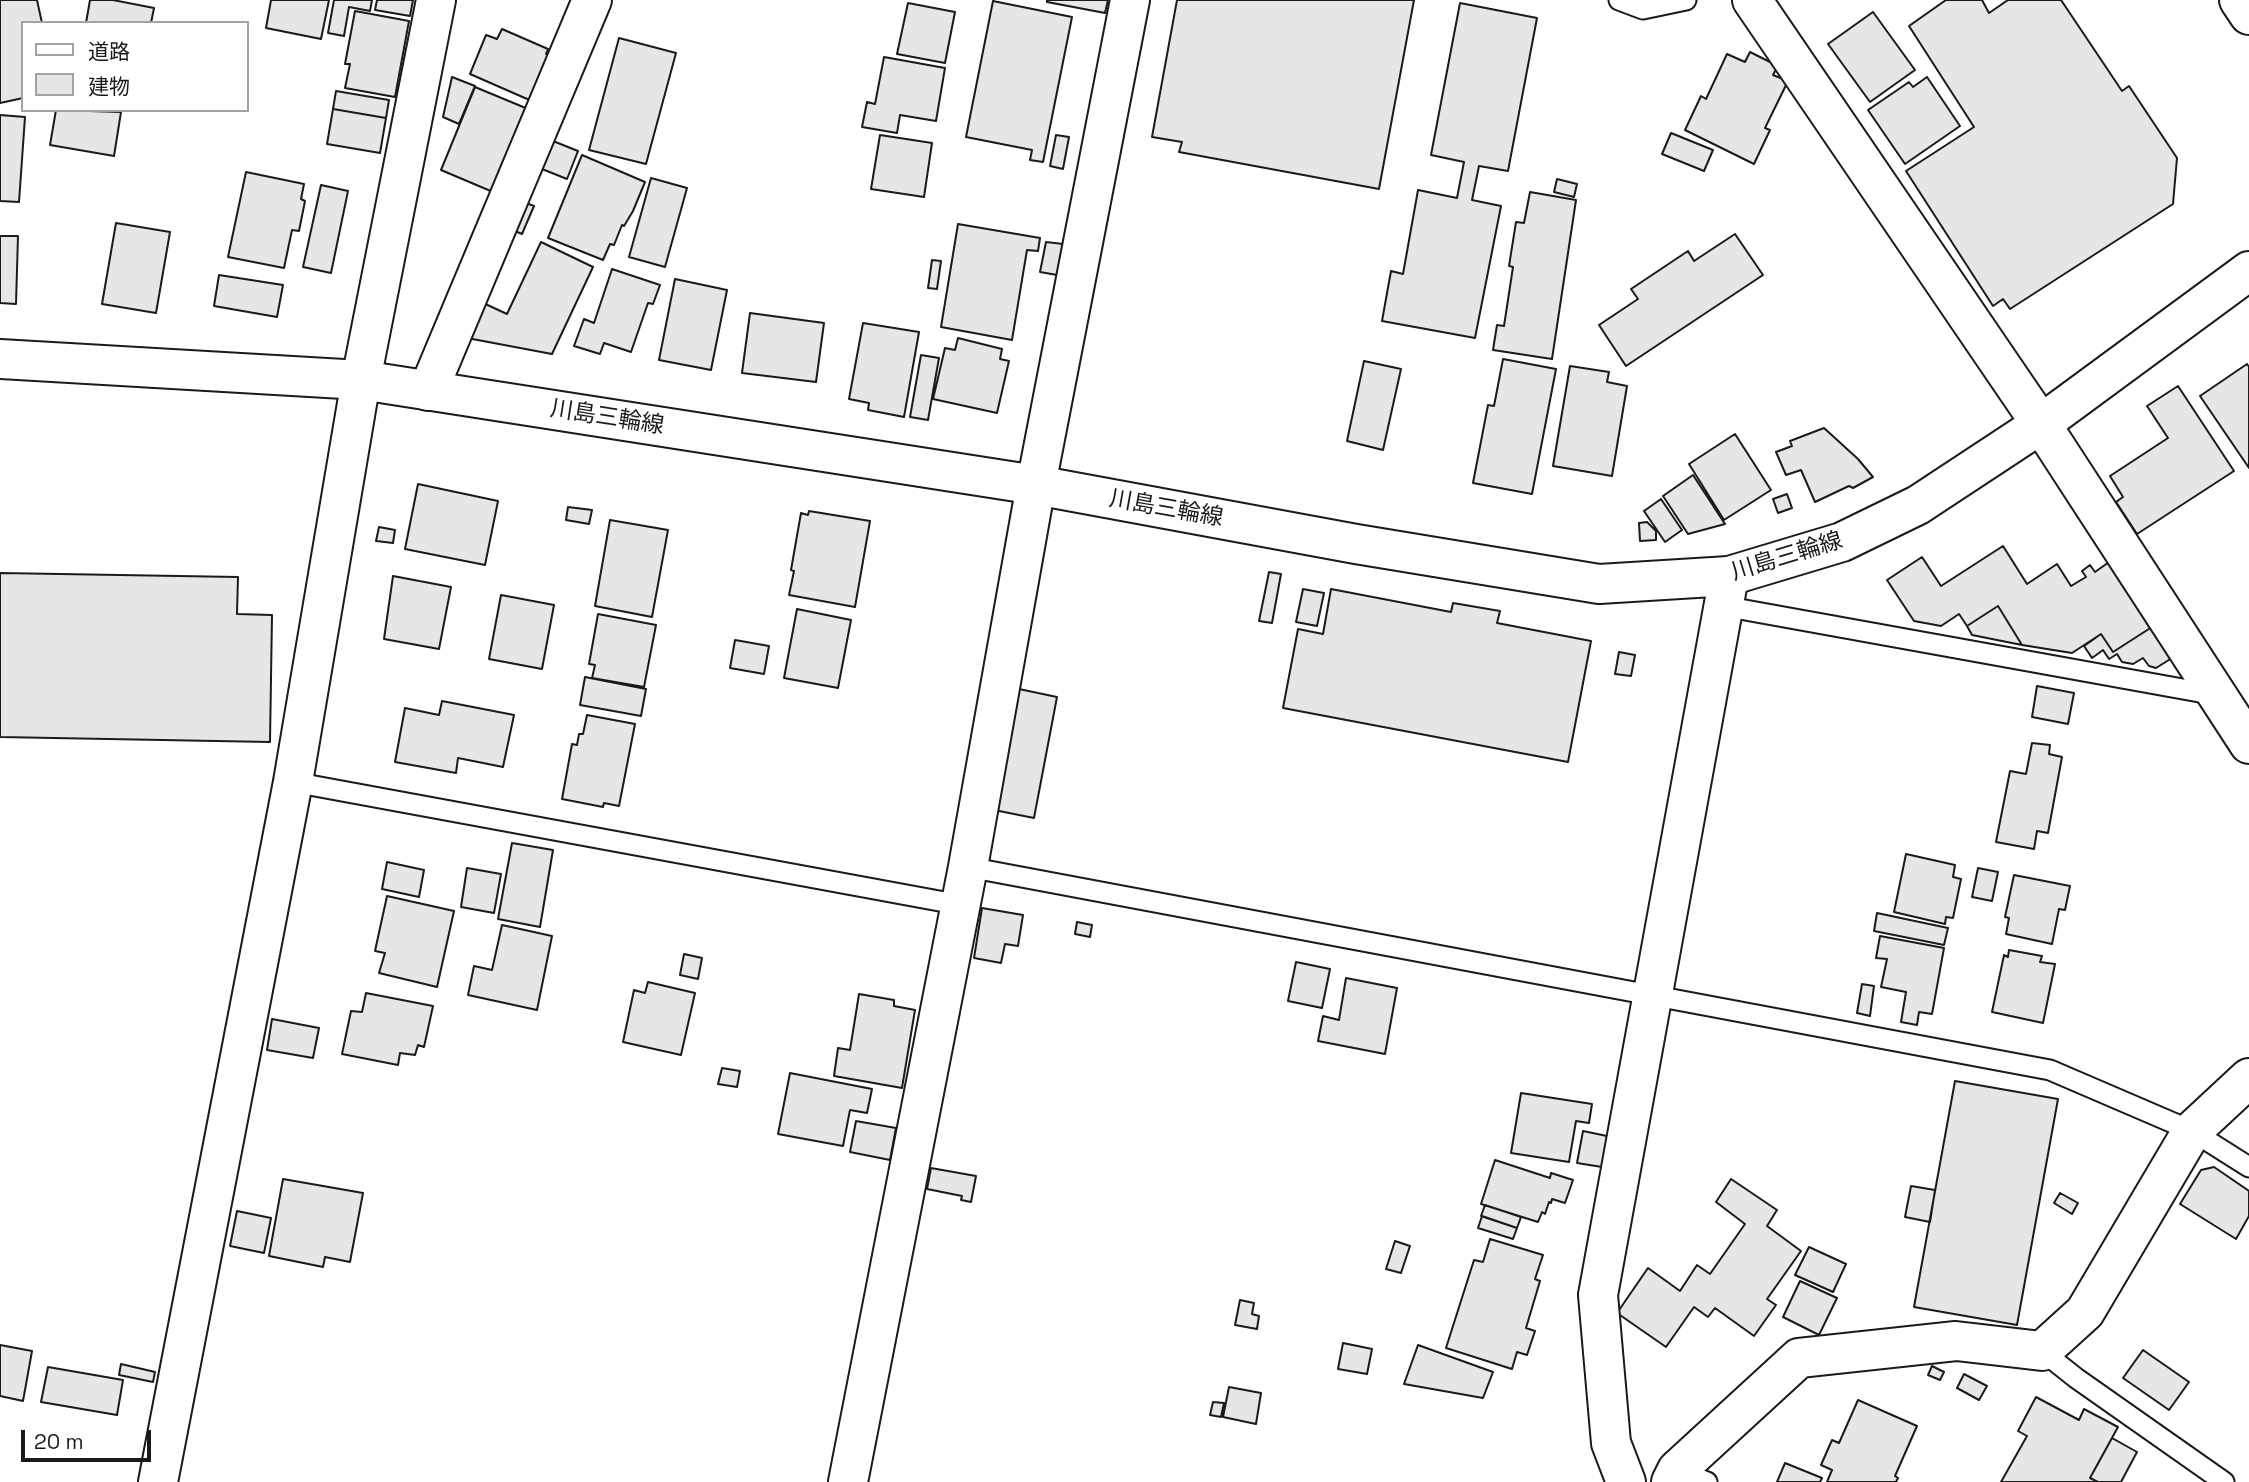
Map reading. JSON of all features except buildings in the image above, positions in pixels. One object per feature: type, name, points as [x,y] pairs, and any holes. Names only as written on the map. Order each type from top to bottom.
[{"type":"main road","points":[[158,1482],[293,782],[361,380],[436,0]]},
{"type":"main road","points":[[428,391],[593,0]]},
{"type":"main road","points":[[848,1482],[961,905],[1036,485],[1130,0]]},
{"type":"main road","points":[[1752,0],[2041,424],[2249,744]]},
{"type":"main road","points":[[2239,0],[2249,15]]},
{"type":"main road","name":"川島三輪線","points":[[0,359],[361,380],[1036,485],[1356,544],[1599,584],[1726,591],[1842,542],[1918,505],[2041,424],[2249,271]]},
{"type":"main road","points":[[1626,1482],[1611,1443],[1598,1295],[1726,591]]},
{"type":"main road","points":[[1685,1478],[1799,1358],[1955,1341],[2042,1351],[2085,1312],[2192,1131],[2249,1078]]},
{"type":"lane","points":[[1619,0],[1643,9],[1686,0]]},
{"type":"lane","points":[[1726,591],[2217,695]]},
{"type":"lane","points":[[293,782],[961,905]]},
{"type":"lane","points":[[968,867],[2049,1070],[2192,1131],[2249,1167]]},
{"type":"lane","points":[[2042,1351],[2224,1482]]}]
